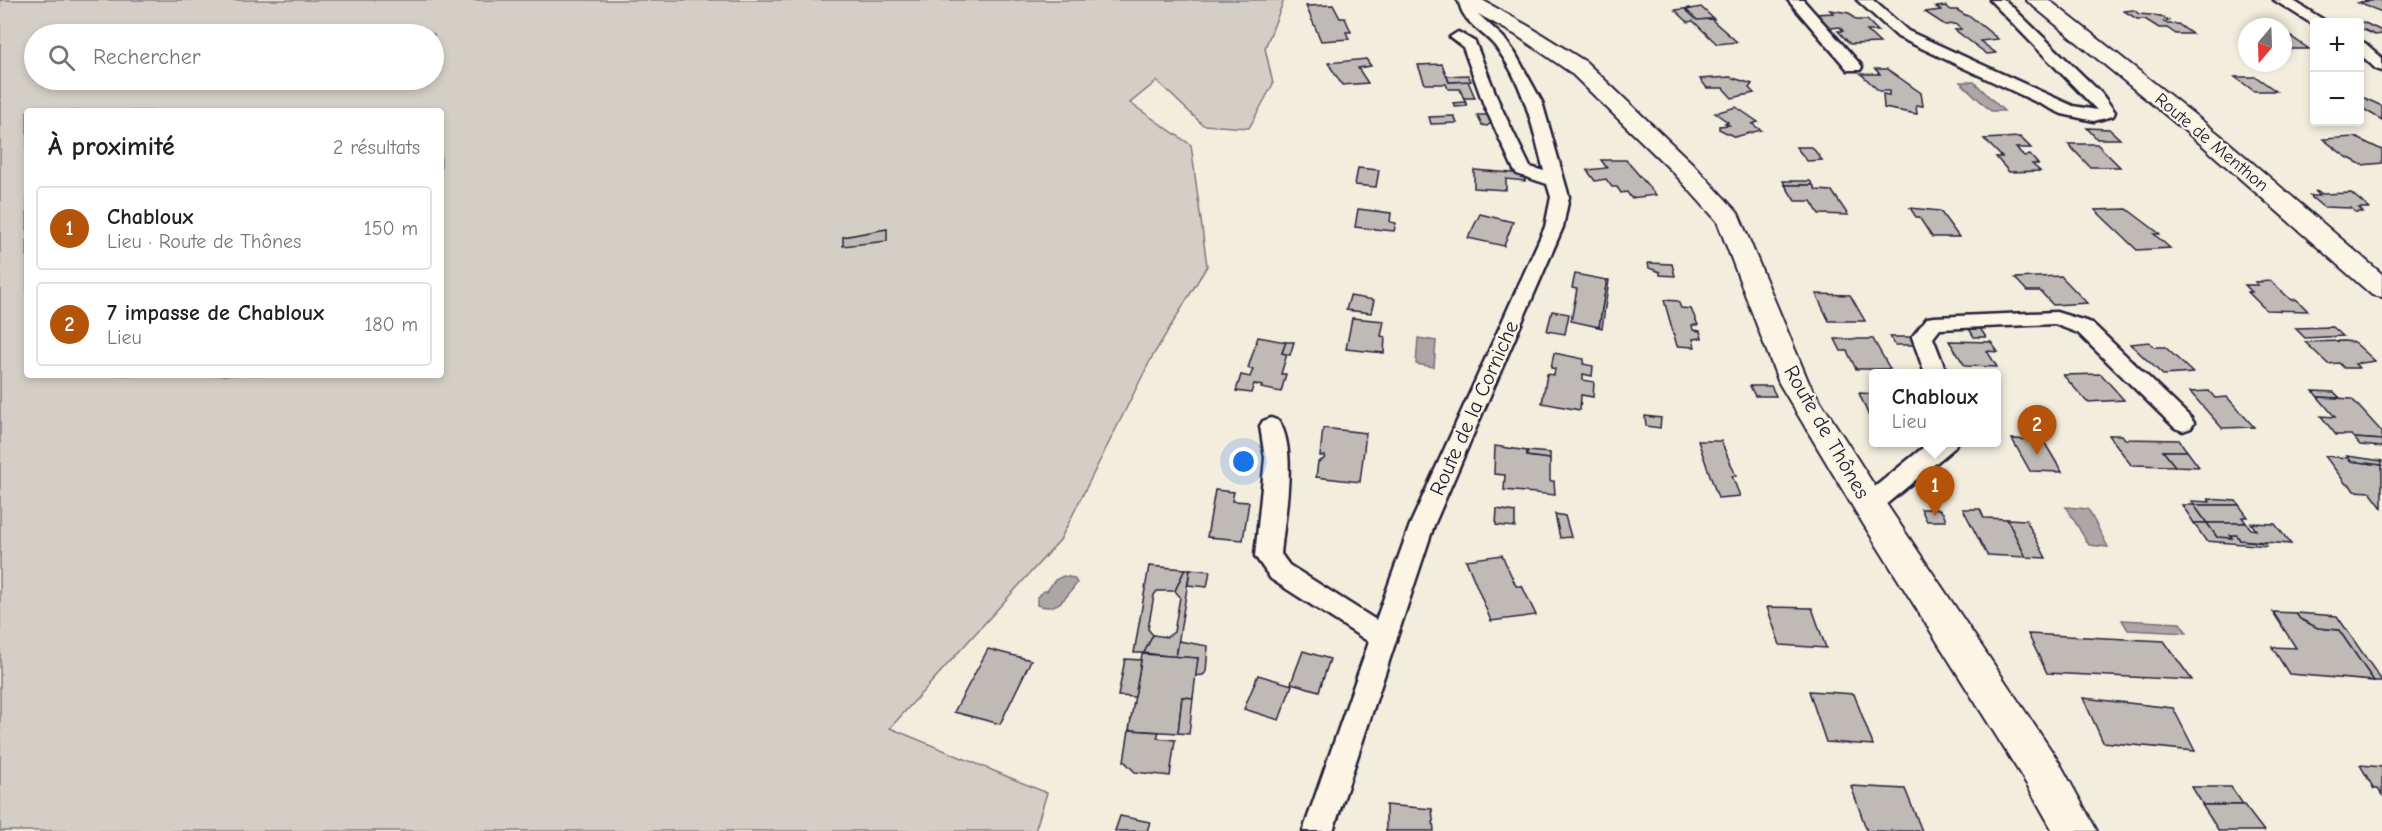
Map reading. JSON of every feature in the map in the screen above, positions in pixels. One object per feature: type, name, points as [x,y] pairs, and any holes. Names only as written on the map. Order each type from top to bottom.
[{"type":"main road","name":"Route de Thônes","points":[[1467,0],[1523,31],[1578,67],[1683,168],[1729,219],[1794,383],[1869,505],[2044,775],[2076,831]]},
{"type":"main road","name":"Route de Menthon","points":[[2036,0],[2220,148],[2382,289]]},
{"type":"street","name":"Route de la Corniche","points":[[1318,831],[1422,525],[1554,227],[1560,197],[1528,88],[1498,40],[1480,25],[1466,5],[1467,0]]},
{"type":"street","points":[[1795,0],[1854,67]]},
{"type":"street","points":[[1864,0],[1903,34],[1944,54],[2068,110],[2094,116],[2107,112],[2096,96],[1997,0]]},
{"type":"street","points":[[2281,0],[2313,18]]},
{"type":"street","points":[[1458,37],[1470,45],[1492,105],[1523,170],[1556,181]]},
{"type":"street","points":[[2364,50],[2382,66]]},
{"type":"street","points":[[1934,369],[1922,337],[1934,323],[2056,318],[2085,328],[2183,423]]},
{"type":"street","points":[[1271,426],[1277,458],[1268,556],[1280,572],[1383,638]]},
{"type":"street","points":[[1869,505],[1940,447]]},
{"type":"shaded area","points":[[0,0],[1284,0],[1265,48],[1273,84],[1249,128],[1203,125],[1157,81],[1130,103],[1191,145],[1207,266],[1152,357],[1060,540],[890,728],[1047,793],[1035,831],[0,831]]},
{"type":"shaded area","points":[[1960,82],[1974,82],[2004,111],[1991,111]]},
{"type":"shaded area","points":[[1418,338],[1436,341],[1434,367],[1416,364]]},
{"type":"shaded area","points":[[2066,507],[2088,509],[2108,547],[2089,545]]},
{"type":"shaded area","points":[[1063,576],[1074,578],[1077,583],[1064,599],[1050,607],[1037,605],[1037,597],[1047,591],[1055,580]]},
{"type":"shaded area","points":[[2122,620],[2180,623],[2187,633],[2128,630]]},
{"type":"building","points":[[2364,0],[2382,0],[2382,12],[2358,3],[2367,1]]},
{"type":"building","points":[[1333,5],[1340,18],[1345,18],[1351,32],[1346,32],[1349,39],[1321,41],[1306,6]]},
{"type":"building","points":[[1946,6],[1970,16],[1998,39],[1980,41],[1996,53],[1987,54],[1955,30],[1961,29],[1955,24],[1945,25],[1925,12],[1941,10],[1936,7]]},
{"type":"building","points":[[1701,7],[1714,19],[1697,20],[1686,10]]},
{"type":"building","points":[[1691,8],[1686,10],[1697,20],[1711,19],[1737,42],[1717,44],[1693,21],[1688,22],[1675,10]]},
{"type":"building","points":[[1830,10],[1849,13],[1856,20],[1867,20],[1878,31],[1867,31],[1880,43],[1850,44],[1838,31],[1843,31],[1840,27],[1831,28],[1815,14],[1833,13]]},
{"type":"building","points":[[2134,10],[2139,14],[2161,16],[2169,21],[2164,22],[2178,24],[2192,34],[2176,34],[2167,28],[2159,28],[2145,19],[2137,19],[2124,11]]},
{"type":"building","points":[[2364,22],[2382,31],[2382,34],[2375,35],[2364,30]]},
{"type":"building","points":[[2292,37],[2309,49],[2292,49]]},
{"type":"building","points":[[1366,59],[1371,66],[1358,68],[1368,83],[1342,85],[1328,63]]},
{"type":"building","points":[[1442,64],[1449,82],[1468,81],[1475,98],[1464,98],[1467,106],[1455,107],[1453,103],[1465,102],[1460,89],[1448,89],[1446,84],[1425,84],[1418,65]]},
{"type":"building","points":[[1875,69],[1887,69],[1921,93],[1923,106],[1916,105],[1917,114],[1884,108],[1883,94],[1889,95],[1889,91],[1879,91],[1861,74],[1880,74]]},
{"type":"building","points":[[1468,75],[1471,81],[1449,82],[1447,76]]},
{"type":"building","points":[[1730,77],[1752,84],[1749,88],[1754,93],[1732,98],[1723,88],[1707,88],[1700,79]]},
{"type":"building","points":[[2235,77],[2256,77],[2276,91],[2254,91]]},
{"type":"building","points":[[2364,98],[2382,106],[2382,120],[2364,109]]},
{"type":"building","points":[[1736,107],[1758,122],[1752,124],[1761,130],[1735,137],[1719,129],[1719,126],[1729,125],[1715,113]]},
{"type":"building","points":[[1477,115],[1493,115],[1495,120],[1487,126],[1482,125]]},
{"type":"building","points":[[1454,116],[1457,123],[1431,124],[1429,117]]},
{"type":"building","points":[[2087,128],[2109,129],[2120,139],[2097,139]]},
{"type":"building","points":[[2020,137],[2031,148],[2016,148],[2024,156],[2030,155],[2038,164],[2032,164],[2040,171],[2009,172],[1996,157],[2002,157],[1984,139]]},
{"type":"building","points":[[2355,137],[2382,150],[2382,163],[2362,165],[2345,156],[2323,139]]},
{"type":"building","points":[[2068,144],[2097,144],[2120,167],[2090,167]]},
{"type":"building","points":[[1796,147],[1812,147],[1822,160],[1807,161]]},
{"type":"building","points":[[1601,160],[1626,160],[1656,195],[1631,198],[1627,192],[1621,193],[1617,187],[1612,187],[1606,179],[1595,181],[1587,170],[1607,168]]},
{"type":"building","points":[[1358,168],[1379,170],[1376,187],[1355,185]]},
{"type":"building","points":[[1474,170],[1525,174],[1525,181],[1506,179],[1506,190],[1474,188]]},
{"type":"building","points":[[1783,181],[1810,181],[1813,185],[1785,185]]},
{"type":"building","points":[[1785,185],[1813,185],[1816,190],[1832,191],[1848,215],[1819,214],[1811,201],[1795,201]]},
{"type":"building","points":[[2315,191],[2323,194],[2351,193],[2369,208],[2359,208],[2363,212],[2355,212],[2351,208],[2323,207],[2310,196],[2320,196]]},
{"type":"building","points":[[1910,208],[1940,211],[1959,237],[1932,237]]},
{"type":"building","points":[[1358,209],[1391,213],[1390,222],[1396,223],[1394,231],[1355,227]]},
{"type":"building","points":[[2127,209],[2160,234],[2154,234],[2170,248],[2137,250],[2095,210]]},
{"type":"building","points":[[1480,214],[1513,222],[1504,246],[1468,238]]},
{"type":"building","points":[[887,229],[887,241],[843,246],[843,237]]},
{"type":"building","points":[[1648,263],[1672,264],[1675,276],[1660,275],[1660,272],[1649,268]]},
{"type":"building","points":[[1575,274],[1607,280],[1599,327],[1571,321],[1577,289],[1572,288]]},
{"type":"building","points":[[2061,276],[2087,303],[2053,305],[2040,291],[2027,291],[2015,278]]},
{"type":"building","points":[[1607,280],[1609,280],[1602,328],[1599,327]]},
{"type":"building","points":[[2271,281],[2291,300],[2296,299],[2308,311],[2266,310],[2248,292],[2252,292],[2245,285],[2258,285],[2255,282]]},
{"type":"building","points":[[1816,294],[1850,295],[1865,321],[1829,321]]},
{"type":"building","points":[[1350,296],[1374,300],[1371,313],[1346,310]]},
{"type":"building","points":[[1664,300],[1678,301],[1681,308],[1691,309],[1698,325],[1692,325],[1693,330],[1700,331],[1702,338],[1693,339],[1695,347],[1677,346]]},
{"type":"building","points":[[1552,311],[1569,314],[1565,334],[1547,331]]},
{"type":"building","points":[[1352,318],[1384,321],[1381,336],[1385,337],[1384,353],[1346,349]]},
{"type":"building","points":[[1968,327],[1979,327],[1986,337],[1974,337]]},
{"type":"building","points":[[2333,327],[2343,336],[2305,338],[2295,328]]},
{"type":"building","points":[[1258,337],[1286,342],[1282,353],[1287,354],[1281,374],[1286,374],[1281,392],[1261,388],[1262,386],[1254,384],[1251,393],[1236,391],[1241,375],[1250,377],[1253,369],[1248,368]]},
{"type":"building","points":[[1890,337],[1913,337],[1917,345],[1895,345]]},
{"type":"building","points":[[1835,339],[1873,339],[1890,369],[1856,369],[1847,351],[1841,351]]},
{"type":"building","points":[[1949,341],[1991,342],[1998,352],[1987,351],[1997,367],[1965,366]]},
{"type":"building","points":[[1286,342],[1294,342],[1290,355],[1282,353]]},
{"type":"building","points":[[2149,342],[2154,347],[2165,347],[2193,373],[2163,375],[2130,344]]},
{"type":"building","points":[[2305,342],[2354,342],[2375,361],[2355,364],[2359,368],[2344,368],[2339,363],[2328,364]]},
{"type":"building","points":[[1554,353],[1584,359],[1583,364],[1593,366],[1592,376],[1583,374],[1583,380],[1594,382],[1593,397],[1581,395],[1580,410],[1542,403],[1547,374],[1554,375],[1555,369],[1551,368]]},
{"type":"building","points":[[2101,374],[2124,400],[2087,402],[2063,375]]},
{"type":"building","points":[[1750,386],[1771,386],[1776,396],[1755,396]]},
{"type":"building","points":[[2209,391],[2215,398],[2227,397],[2254,427],[2222,428],[2190,392]]},
{"type":"building","points":[[2313,391],[2334,392],[2340,398],[2318,397]]},
{"type":"building","points":[[1859,393],[1869,394],[1869,416]]},
{"type":"building","points":[[2318,397],[2352,399],[2382,432],[2382,440],[2336,435],[2321,416],[2335,417]]},
{"type":"building","points":[[1645,416],[1661,418],[1660,428],[1646,426]]},
{"type":"building","points":[[1323,428],[1366,433],[1360,482],[1316,477],[1318,462],[1325,456],[1320,456]]},
{"type":"building","points":[[2109,435],[2122,435],[2125,439],[2179,440],[2187,451],[2163,451],[2175,466],[2131,465]]},
{"type":"building","points":[[2354,438],[2382,440],[2382,447],[2360,445]]},
{"type":"building","points":[[2012,439],[2043,440],[2062,472],[2030,471]]},
{"type":"building","points":[[1698,441],[1721,441],[1736,476],[1732,476],[1740,496],[1718,498]]},
{"type":"building","points":[[1495,446],[1527,451],[1527,456],[1550,459],[1550,481],[1554,481],[1555,495],[1504,490],[1505,475],[1494,474]]},
{"type":"building","points":[[1527,451],[1550,453],[1550,459],[1527,456]]},
{"type":"building","points":[[2163,451],[2187,451],[2199,467],[2175,466]]},
{"type":"building","points":[[2325,456],[2382,465],[2382,508],[2370,492],[2354,491],[2350,485],[2346,484]]},
{"type":"building","points":[[2347,456],[2382,461],[2382,465],[2351,461]]},
{"type":"building","points":[[1215,490],[1234,492],[1232,501],[1249,502],[1243,540],[1207,537]]},
{"type":"building","points":[[2208,499],[2236,501],[2239,505],[2194,505],[2192,501],[2210,502]]},
{"type":"building","points":[[2182,505],[2194,505],[2207,523],[2194,523]]},
{"type":"building","points":[[2194,505],[2239,505],[2248,517],[2242,517],[2246,523],[2207,523]]},
{"type":"building","points":[[1497,509],[1515,512],[1515,527],[1496,525]]},
{"type":"building","points":[[1921,509],[1938,509],[1943,513],[1946,521],[1927,521]]},
{"type":"building","points":[[1963,509],[1980,509],[1984,518],[2007,519],[2026,557],[1987,555]]},
{"type":"building","points":[[1555,514],[1565,516],[1571,537],[1560,538]]},
{"type":"building","points":[[2007,519],[2026,520],[2046,558],[2026,557]]},
{"type":"building","points":[[2194,523],[2207,523],[2217,537],[2232,538],[2230,535],[2237,535],[2240,540],[2265,543],[2267,546],[2206,541]]},
{"type":"building","points":[[2207,523],[2246,523],[2251,529],[2256,530],[2251,523],[2275,524],[2291,544],[2240,540],[2237,535],[2230,535],[2232,538],[2217,537]]},
{"type":"building","points":[[1502,555],[1516,586],[1522,586],[1536,615],[1491,621],[1466,560]]},
{"type":"building","points":[[1149,566],[1185,569],[1175,591],[1157,591],[1154,595],[1148,629],[1153,635],[1144,653],[1134,653]]},
{"type":"building","points":[[1185,569],[1190,569],[1176,657],[1144,653],[1153,635],[1167,637],[1174,632],[1180,597],[1175,591]]},
{"type":"building","points":[[1190,569],[1210,571],[1207,587],[1188,585]]},
{"type":"building","points":[[1767,607],[1812,608],[1826,648],[1780,645]]},
{"type":"building","points":[[2273,612],[2296,613],[2300,619],[2318,628],[2339,630],[2374,681],[2289,674],[2272,647],[2296,648]]},
{"type":"building","points":[[2296,613],[2337,616],[2382,681],[2374,681],[2339,630],[2318,628],[2300,619]]},
{"type":"building","points":[[2028,634],[2164,641],[2192,680],[2047,673]]},
{"type":"building","points":[[1179,641],[1208,646],[1206,672],[1203,675],[1195,676],[1198,658],[1176,657]]},
{"type":"building","points":[[988,649],[1031,660],[1000,724],[954,712]]},
{"type":"building","points":[[1303,651],[1330,659],[1319,691],[1291,683]]},
{"type":"building","points":[[1142,654],[1198,658],[1193,698],[1182,697],[1178,733],[1129,730]]},
{"type":"building","points":[[1125,659],[1141,660],[1135,697],[1118,696]]},
{"type":"building","points":[[1258,675],[1292,685],[1279,720],[1244,709]]},
{"type":"building","points":[[1809,691],[1854,694],[1873,745],[1826,742]]},
{"type":"building","points":[[1182,697],[1193,698],[1189,734],[1178,733]]},
{"type":"building","points":[[2083,698],[2173,708],[2195,751],[2103,742]]},
{"type":"building","points":[[1129,730],[1159,732],[1157,738],[1175,740],[1170,776],[1135,772],[1124,761]]},
{"type":"building","points":[[2360,765],[2382,767],[2382,795],[2378,789],[2374,789]]},
{"type":"building","points":[[1851,786],[1905,789],[1922,831],[1867,831]]},
{"type":"building","points":[[2192,787],[2231,787],[2243,804],[2203,805]]},
{"type":"building","points":[[1386,805],[1432,809],[1434,831],[1386,831]]},
{"type":"building","points":[[2202,805],[2244,805],[2264,831],[2219,831]]},
{"type":"building","points":[[1120,816],[1150,822],[1147,831],[1115,831]]},
{"type":"place","name":"7 impasse de Chabloux","points":[[2037,455]]},
{"type":"place","name":"Chabloux","points":[[1935,516]]}]
